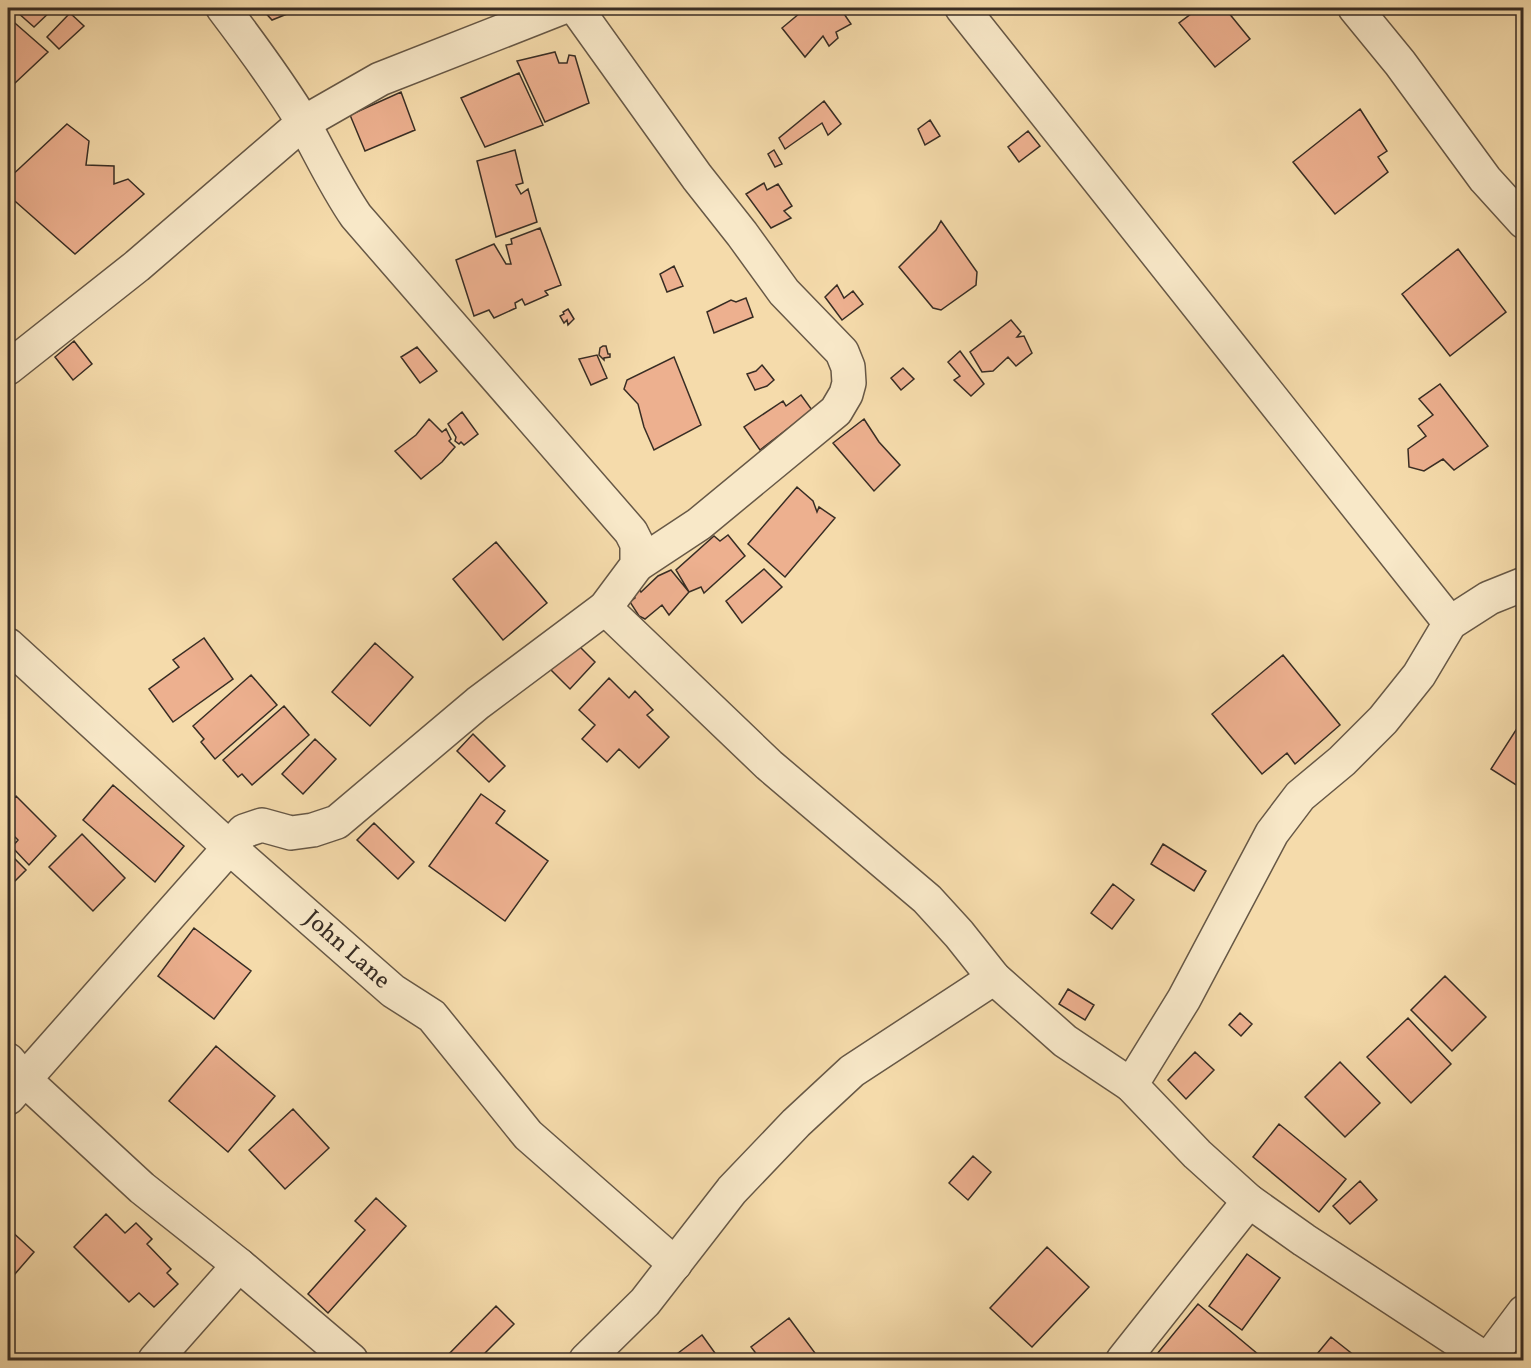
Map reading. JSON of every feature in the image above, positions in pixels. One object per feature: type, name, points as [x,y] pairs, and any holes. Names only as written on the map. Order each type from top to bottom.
[{"type":"street","points":[[223,8],[258,55],[303,123],[356,216],[631,532],[637,544],[637,566]]},
{"type":"street","points":[[8,368],[137,266],[303,123],[380,80],[561,8]]},
{"type":"street","points":[[351,1360],[13,1079],[244,831],[262,825],[291,833],[314,830],[337,822],[478,703],[605,608],[637,566],[699,524],[836,411],[846,394],[849,383],[848,367],[842,352],[784,292],[697,177],[576,8]]},
{"type":"street","points":[[962,8],[1450,623]]},
{"type":"street","points":[[1355,8],[1400,63],[1485,179],[1524,222]]},
{"type":"street","points":[[1131,1085],[1184,999],[1272,833],[1300,796],[1342,761],[1383,720],[1419,675],[1450,623],[1490,598],[1524,584]]},
{"type":"street","points":[[605,608],[769,765],[927,899],[994,978],[1065,1041],[1131,1085],[1197,1154],[1249,1201],[1304,1240],[1488,1360],[1524,1312]]},
{"type":"street","name":"John Lane","points":[[8,645],[228,847],[393,991],[432,1016],[528,1135],[675,1264]]},
{"type":"street","points":[[586,1360],[645,1302],[732,1190],[796,1123],[852,1071],[994,978]]},
{"type":"street","points":[[1123,1360],[1249,1201]]},
{"type":"street","points":[[155,1360],[239,1265]]},
{"type":"building","points":[[21,8],[54,8],[34,27],[17,12]]},
{"type":"building","points":[[261,8],[302,8],[272,20]]},
{"type":"building","points":[[806,8],[840,8],[851,24],[836,32],[838,38],[829,46],[823,36],[805,57],[782,28]]},
{"type":"building","points":[[1199,8],[1230,8],[1228,12],[1250,39],[1215,67],[1179,23]]},
{"type":"building","points":[[70,13],[84,26],[59,49],[47,37]]},
{"type":"building","points":[[8,17],[48,52],[14,84],[8,77]]},
{"type":"building","points":[[555,52],[559,63],[567,63],[569,55],[575,56],[589,103],[545,122],[517,61]]},
{"type":"building","points":[[519,73],[543,125],[485,147],[461,98]]},
{"type":"building","points":[[401,92],[415,130],[365,151],[350,115]]},
{"type":"building","points":[[824,101],[841,124],[828,135],[822,123],[785,149],[779,138]]},
{"type":"building","points":[[1360,109],[1387,151],[1378,157],[1388,172],[1335,214],[1293,162]]},
{"type":"building","points":[[930,120],[940,136],[925,145],[918,129]]},
{"type":"building","points":[[67,124],[89,141],[86,165],[114,166],[114,184],[128,179],[144,194],[75,254],[8,195],[8,179]]},
{"type":"building","points":[[1028,131],[1040,146],[1019,162],[1008,147]]},
{"type":"building","points":[[515,150],[523,183],[516,185],[521,194],[528,189],[537,222],[496,237],[477,161]]},
{"type":"building","points":[[774,150],[782,164],[775,167],[768,154]]},
{"type":"building","points":[[764,183],[767,190],[778,184],[792,206],[784,211],[791,218],[771,228],[746,194]]},
{"type":"building","points":[[941,221],[977,272],[976,285],[941,310],[933,308],[899,267],[936,230]]},
{"type":"building","points":[[540,228],[561,285],[545,291],[548,295],[525,305],[522,299],[515,303],[516,308],[494,318],[489,310],[474,316],[456,260],[494,244],[506,264],[511,264],[506,245],[512,244],[511,239]]},
{"type":"building","points":[[1458,249],[1506,312],[1450,356],[1402,294]]},
{"type":"building","points":[[674,266],[683,286],[667,292],[660,274]]},
{"type":"building","points":[[837,285],[844,298],[853,291],[863,304],[842,320],[825,297]]},
{"type":"building","points":[[746,298],[753,317],[714,333],[707,312],[731,300],[736,302]]},
{"type":"building","points":[[568,309],[574,319],[568,325],[567,320],[564,323],[560,316]]},
{"type":"building","points":[[1011,320],[1021,332],[1017,337],[1024,336],[1032,353],[1016,366],[1008,357],[993,371],[982,372],[970,352]]},
{"type":"building","points":[[74,341],[92,364],[73,380],[55,357]]},
{"type":"building","points":[[606,346],[610,354],[610,357],[604,360],[599,355],[600,348]]},
{"type":"building","points":[[417,347],[437,371],[420,383],[401,357]]},
{"type":"building","points":[[960,351],[984,384],[971,396],[954,380],[960,376],[948,362]]},
{"type":"building","points":[[597,355],[607,378],[591,385],[579,359]]},
{"type":"building","points":[[674,357],[701,425],[654,450],[644,427],[638,404],[624,389],[627,380]]},
{"type":"building","points":[[762,365],[774,380],[767,386],[755,390],[747,374],[756,371]]},
{"type":"building","points":[[903,368],[914,379],[901,390],[891,378]]},
{"type":"building","points":[[1440,384],[1488,446],[1454,470],[1443,459],[1424,471],[1409,467],[1408,449],[1426,436],[1418,426],[1433,415],[1419,399]]},
{"type":"building","points":[[801,395],[812,410],[760,450],[744,427],[783,401],[786,406]]},
{"type":"building","points":[[462,412],[478,434],[464,445],[455,441],[456,437],[448,424]]},
{"type":"building","points":[[429,419],[442,432],[446,429],[451,439],[449,441],[455,447],[442,462],[421,479],[395,451],[416,435]]},
{"type":"building","points":[[864,419],[879,442],[900,465],[874,491],[833,443]]},
{"type":"building","points":[[797,487],[813,501],[817,512],[819,507],[835,518],[785,577],[748,544]]},
{"type":"building","points":[[728,535],[745,556],[704,593],[701,587],[689,592],[676,570],[714,536],[720,541]]},
{"type":"building","points":[[496,542],[547,603],[503,640],[453,579]]},
{"type":"building","points":[[764,569],[782,587],[742,623],[726,601]]},
{"type":"building","points":[[671,570],[689,592],[669,615],[662,605],[645,619],[639,616],[630,602],[635,598],[630,592],[637,586],[641,592],[658,576]]},
{"type":"building","points":[[204,638],[233,679],[173,722],[149,689],[179,667],[173,660]]},
{"type":"building","points":[[571,638],[595,662],[570,689],[545,664]]},
{"type":"building","points":[[375,643],[413,677],[370,726],[332,692]]},
{"type":"building","points":[[1283,655],[1340,725],[1295,764],[1287,753],[1262,774],[1212,714]]},
{"type":"building","points":[[251,675],[277,705],[215,759],[201,742],[204,739],[193,726]]},
{"type":"building","points":[[609,678],[629,698],[635,691],[653,710],[647,715],[669,737],[639,768],[619,749],[607,762],[582,739],[595,725],[579,710]]},
{"type":"building","points":[[284,706],[309,735],[252,785],[242,774],[238,777],[223,760]]},
{"type":"building","points":[[1524,719],[1524,790],[1491,769]]},
{"type":"building","points":[[473,734],[505,766],[489,782],[457,751]]},
{"type":"building","points":[[315,739],[336,759],[303,794],[282,774]]},
{"type":"building","points":[[113,785],[184,846],[155,882],[83,820]]},
{"type":"building","points":[[481,794],[505,811],[496,823],[548,861],[505,921],[429,866]]},
{"type":"building","points":[[16,796],[56,836],[29,865],[12,847],[18,840],[10,832],[8,835],[8,804]]},
{"type":"building","points":[[374,823],[414,862],[398,879],[357,840]]},
{"type":"building","points":[[82,834],[125,878],[93,911],[49,867]]},
{"type":"building","points":[[1163,844],[1206,871],[1194,891],[1151,864]]},
{"type":"building","points":[[8,852],[26,870],[8,888]]},
{"type":"building","points":[[1113,884],[1134,900],[1112,929],[1091,913]]},
{"type":"building","points":[[194,928],[251,971],[214,1019],[158,976]]},
{"type":"building","points":[[1445,976],[1486,1017],[1452,1051],[1411,1010]]},
{"type":"building","points":[[1068,989],[1094,1005],[1085,1020],[1059,1004]]},
{"type":"building","points":[[1240,1013],[1252,1024],[1241,1036],[1229,1025]]},
{"type":"building","points":[[1408,1018],[1451,1064],[1411,1103],[1367,1057]]},
{"type":"building","points":[[216,1046],[275,1096],[228,1152],[169,1101]]},
{"type":"building","points":[[1195,1052],[1214,1070],[1186,1099],[1168,1080]]},
{"type":"building","points":[[1340,1062],[1380,1103],[1345,1137],[1305,1097]]},
{"type":"building","points":[[293,1109],[329,1148],[285,1189],[249,1150]]},
{"type":"building","points":[[1279,1124],[1346,1179],[1319,1212],[1253,1157]]},
{"type":"building","points":[[973,1156],[991,1172],[968,1200],[949,1183]]},
{"type":"building","points":[[1360,1181],[1377,1200],[1350,1224],[1333,1206]]},
{"type":"building","points":[[376,1198],[406,1226],[328,1313],[308,1294],[365,1230],[355,1221]]},
{"type":"building","points":[[106,1214],[125,1233],[136,1223],[152,1239],[147,1244],[171,1269],[167,1273],[178,1284],[154,1307],[139,1293],[129,1302],[74,1247]]},
{"type":"building","points":[[8,1228],[34,1252],[8,1282]]},
{"type":"building","points":[[1047,1247],[1089,1287],[1032,1347],[990,1308]]},
{"type":"building","points":[[1247,1254],[1280,1278],[1242,1330],[1209,1306]]},
{"type":"building","points":[[1198,1304],[1265,1360],[1152,1360]]},
{"type":"building","points":[[496,1306],[514,1324],[478,1360],[445,1360],[444,1359]]},
{"type":"building","points":[[789,1318],[815,1353],[805,1360],[761,1360],[751,1347]]},
{"type":"building","points":[[702,1335],[720,1360],[669,1360]]},
{"type":"building","points":[[1331,1337],[1360,1360],[1312,1360]]}]
